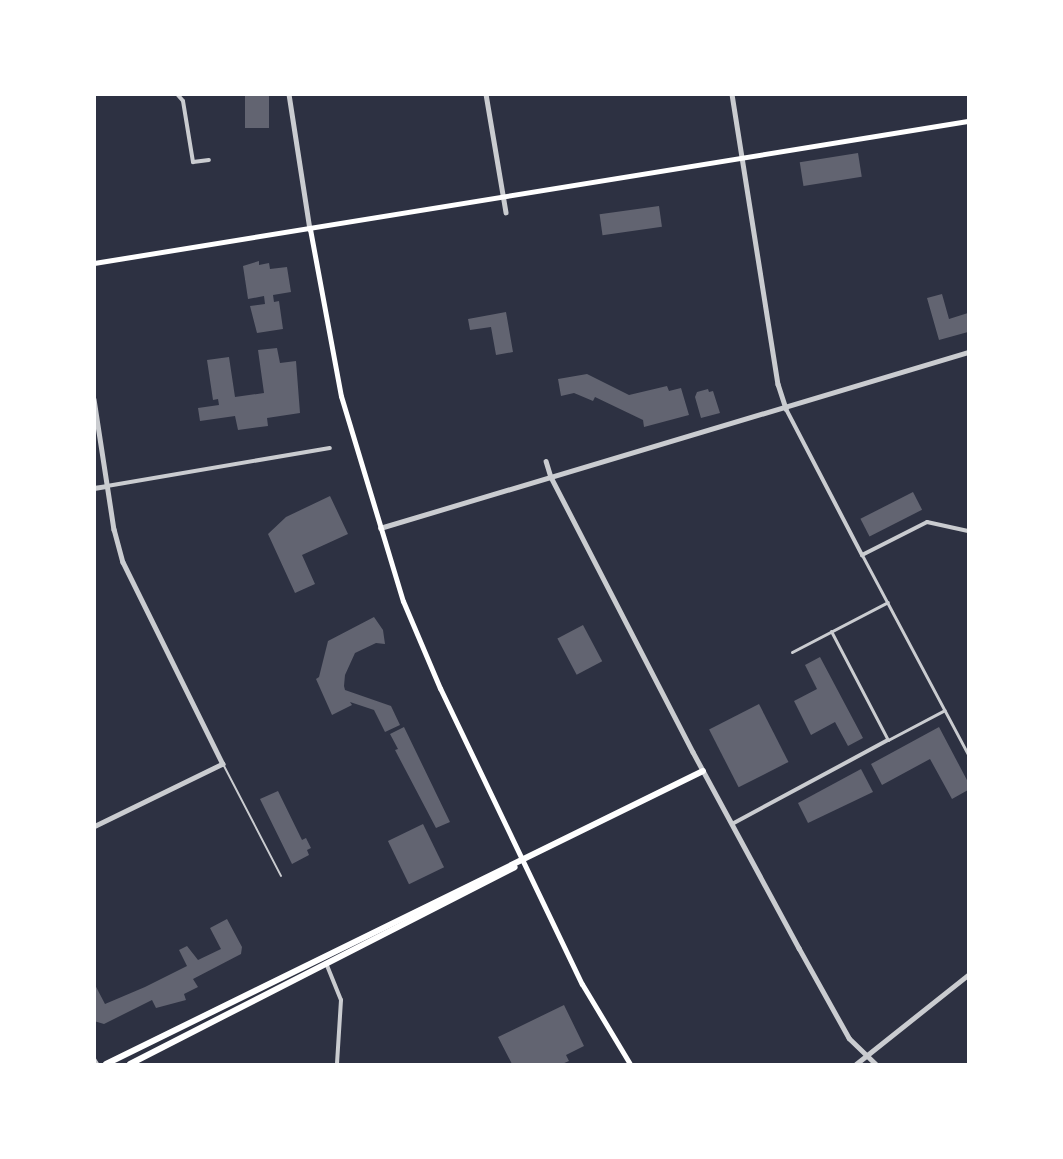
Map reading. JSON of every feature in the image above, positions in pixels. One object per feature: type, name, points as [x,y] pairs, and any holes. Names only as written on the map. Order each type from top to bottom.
[{"type":"main road","points":[[94,263],[969,121]]},
{"type":"main road","points":[[310,229],[339,387],[380,528],[412,624],[592,1004],[630,1065]]},
{"type":"main road","points":[[130,1065],[325,961],[703,771]]},
{"type":"main road","points":[[106,1065],[325,961]]},
{"type":"street","points":[[177,94],[183,101],[193,162],[209,160]]},
{"type":"street","points":[[289,94],[310,229]]},
{"type":"street","points":[[486,94],[506,212]]},
{"type":"street","points":[[732,94],[778,384],[786,409],[969,754]]},
{"type":"street","points":[[380,528],[786,409],[969,352]]},
{"type":"street","points":[[94,399],[114,529],[126,568],[223,764],[94,827]]},
{"type":"street","points":[[94,488],[330,448]]},
{"type":"street","points":[[546,461],[550,477],[703,771],[844,1030],[876,1065]]},
{"type":"street","points":[[862,555],[927,522],[969,531]]},
{"type":"street","points":[[792,652],[888,602]]},
{"type":"street","points":[[831,632],[888,740]]},
{"type":"street","points":[[732,824],[945,710]]},
{"type":"street","points":[[325,961],[340,1000],[337,1065]]},
{"type":"street","points":[[856,1065],[969,975]]},
{"type":"street","points":[[94,1059],[97,1065]]},
{"type":"lane","points":[[223,764],[281,876]]},
{"type":"building","points":[[245,94],[269,94],[269,128],[245,128]]},
{"type":"building","points":[[858,153],[862,177],[803,186],[800,162]]},
{"type":"building","points":[[659,206],[662,227],[603,235],[600,214]]},
{"type":"building","points":[[259,261],[259,265],[269,263],[270,269],[287,267],[291,292],[273,295],[274,302],[279,301],[283,329],[257,333],[250,306],[265,304],[264,296],[248,299],[243,266]]},
{"type":"building","points":[[942,294],[949,319],[968,313],[968,332],[939,340],[927,298]]},
{"type":"building","points":[[506,312],[513,352],[496,355],[491,327],[470,330],[468,319]]},
{"type":"building","points":[[277,348],[280,363],[296,361],[300,413],[267,418],[268,426],[238,430],[235,416],[200,421],[198,408],[219,405],[218,399],[213,400],[207,360],[229,357],[235,397],[264,393],[258,350]]},
{"type":"building","points":[[587,374],[629,395],[667,386],[669,391],[681,388],[689,415],[644,427],[643,420],[595,397],[593,401],[574,393],[561,396],[558,379]]},
{"type":"building","points":[[708,389],[709,392],[713,391],[720,413],[701,418],[695,397],[697,392]]},
{"type":"building","points":[[913,492],[922,510],[870,537],[860,519]]},
{"type":"building","points":[[330,496],[348,534],[302,555],[315,584],[295,593],[268,534],[286,517]]},
{"type":"building","points":[[374,617],[383,630],[385,644],[376,643],[355,653],[345,675],[344,686],[345,690],[391,706],[400,725],[385,732],[374,710],[350,702],[352,705],[332,715],[316,679],[319,677],[328,641]]},
{"type":"building","points":[[583,625],[602,661],[577,675],[557,639]]},
{"type":"building","points":[[820,657],[863,738],[848,746],[835,722],[811,735],[794,701],[817,689],[805,665]]},
{"type":"building","points":[[759,704],[789,762],[739,787],[709,729]]},
{"type":"building","points":[[404,727],[450,822],[436,828],[395,750],[398,749],[390,734]]},
{"type":"building","points":[[939,727],[968,782],[968,790],[952,799],[930,759],[882,785],[871,764]]},
{"type":"building","points":[[861,769],[873,792],[808,823],[798,803]]},
{"type":"building","points":[[278,791],[302,840],[306,838],[311,848],[307,850],[309,855],[292,864],[260,799]]},
{"type":"building","points":[[423,824],[444,867],[409,884],[388,841]]},
{"type":"building","points":[[227,919],[242,947],[241,954],[193,979],[198,987],[184,994],[186,1000],[156,1008],[152,1000],[104,1024],[94,1021],[94,983],[105,1004],[145,987],[187,966],[179,950],[187,946],[198,960],[221,949],[210,928]]},
{"type":"building","points":[[564,1005],[584,1046],[566,1055],[569,1061],[562,1064],[512,1064],[498,1037]]}]
